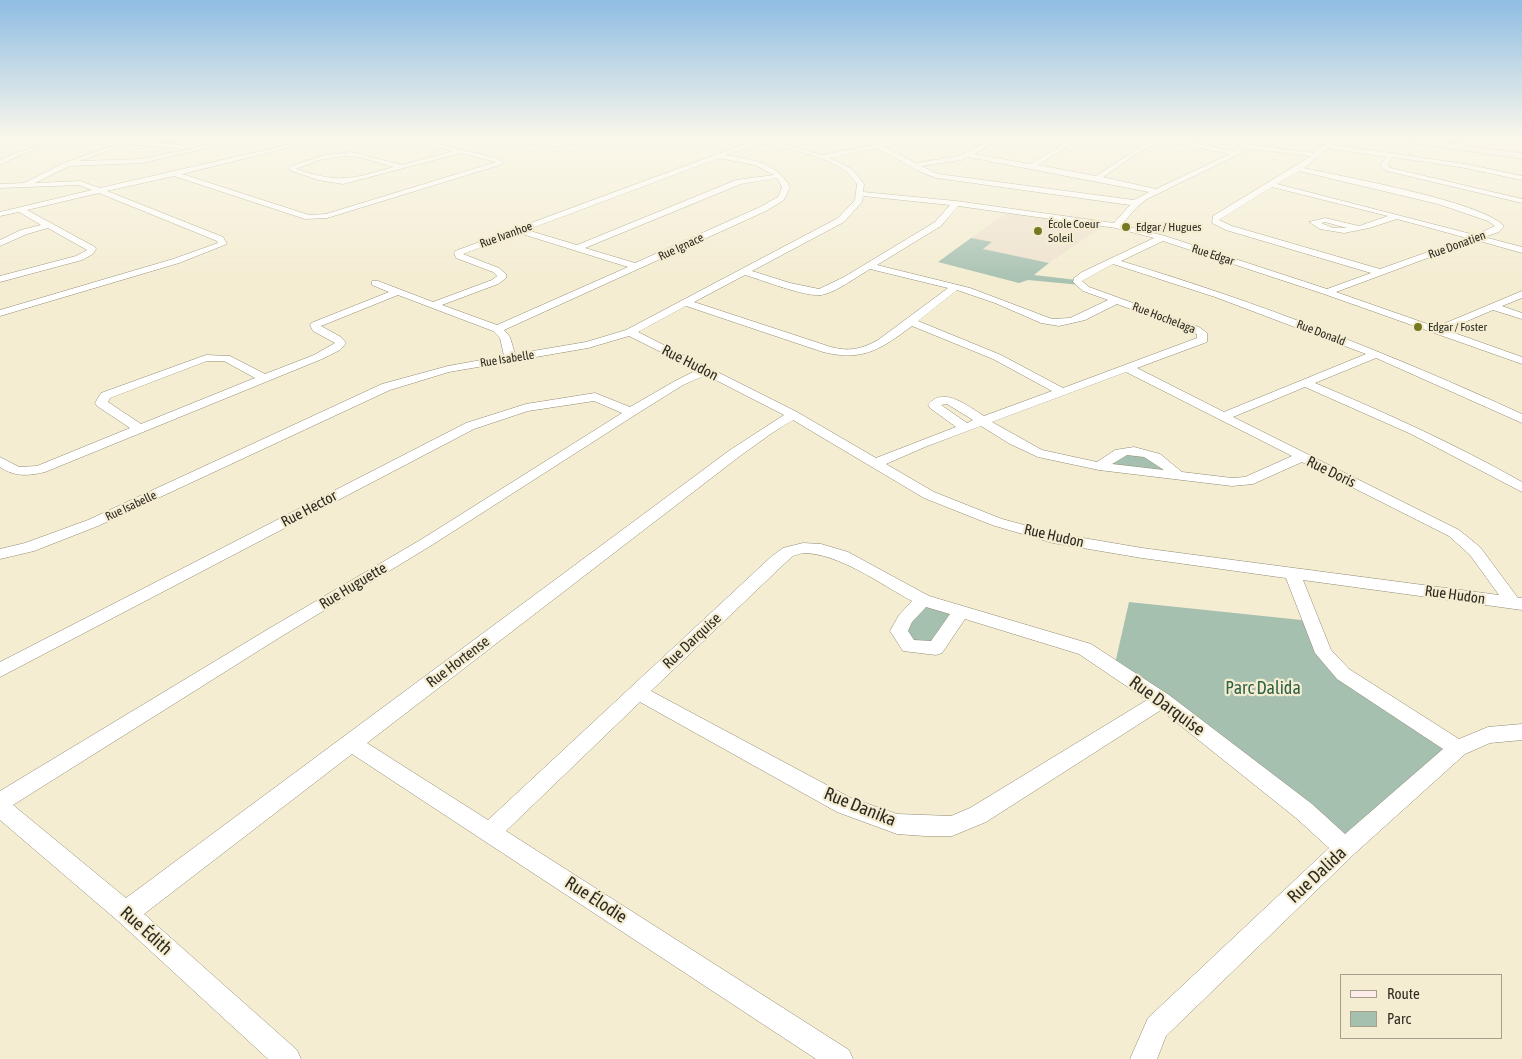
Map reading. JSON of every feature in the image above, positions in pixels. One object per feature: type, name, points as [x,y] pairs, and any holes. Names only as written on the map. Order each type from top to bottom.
[{"type":"street","points":[[0,313],[176,261],[223,244],[220,239],[90,187]]},
{"type":"street","points":[[0,214],[114,187]]},
{"type":"street","points":[[216,187],[301,216],[316,217],[420,187]]},
{"type":"street","name":"Rue Ivanhoe","points":[[433,305],[495,282],[503,276],[496,270],[459,256],[458,253],[634,187]]},
{"type":"street","points":[[577,248],[726,187]]},
{"type":"street","name":"Rue Ignace","points":[[497,330],[774,203],[781,198],[786,187]]},
{"type":"street","points":[[862,187],[862,194]]},
{"type":"street","points":[[1021,187],[1136,203]]},
{"type":"street","points":[[1140,187],[1157,191]]},
{"type":"street","points":[[1116,226],[1136,203],[1165,187]]},
{"type":"street","points":[[1267,187],[1216,218],[1215,222],[1229,228],[1382,273]]},
{"type":"street","points":[[1281,187],[1397,216],[1522,250]]},
{"type":"street","name":"Rue Donatien","points":[[1326,292],[1496,230],[1500,226],[1499,223],[1482,214],[1375,187]]},
{"type":"street","points":[[1464,187],[1522,201]]},
{"type":"street","name":"Rue Edgar","points":[[862,194],[956,203],[1116,226],[1162,238],[1326,292],[1522,361]]},
{"type":"street","name":"Rue Isabelle","points":[[0,554],[29,547],[93,523],[386,387],[448,369],[588,345],[630,332],[841,220],[853,210],[862,194]]},
{"type":"street","points":[[743,271],[788,286],[820,292],[938,224],[956,203]]},
{"type":"street","points":[[0,279],[57,264],[90,252],[92,249],[19,209]]},
{"type":"street","points":[[1360,228],[1397,216]]},
{"type":"street","points":[[0,242],[24,232],[50,225]]},
{"type":"street","points":[[519,230],[638,267]]},
{"type":"street","name":"Rue Hochelaga","points":[[875,464],[920,444],[983,420],[1203,340],[1202,333],[1086,289],[1077,280],[1085,274],[1115,262],[1162,238]]},
{"type":"street","name":"Rue Donald","points":[[1115,262],[1224,296],[1376,354],[1464,391],[1522,419]]},
{"type":"street","points":[[868,266],[955,287],[1059,323],[1076,319],[1116,300]]},
{"type":"street","points":[[375,283],[497,330],[504,337],[510,357]]},
{"type":"street","points":[[685,302],[726,318],[822,348],[844,353],[862,352],[888,337],[955,287]]},
{"type":"street","points":[[0,461],[14,471],[25,472],[40,469],[318,357],[336,348],[340,343],[337,339],[317,330],[315,325],[397,292]]},
{"type":"street","points":[[1438,330],[1522,294]]},
{"type":"street","points":[[1493,306],[1522,316]]},
{"type":"street","points":[[909,321],[998,356],[1062,392]]},
{"type":"street","name":"Rue Hudon","points":[[630,332],[793,415],[929,495],[998,522],[1053,538],[1142,553],[1517,604]]},
{"type":"street","points":[[1222,417],[1376,354]]},
{"type":"street","points":[[139,428],[101,403],[105,396],[206,358],[226,358],[263,378]]},
{"type":"street","name":"Rue Doris","points":[[1127,368],[1301,458],[1454,533],[1476,551],[1517,604]]},
{"type":"street","name":"Rue Huguette","points":[[0,802],[276,632],[427,542],[631,412],[679,383],[705,371]]},
{"type":"street","points":[[1305,383],[1472,459],[1522,488]]},
{"type":"street","name":"Rue Hector","points":[[0,670],[470,426],[526,408],[595,397],[631,412]]},
{"type":"street","points":[[966,428],[934,405],[936,402],[950,401],[1038,453],[1099,466],[1232,482],[1248,481],[1301,458]]},
{"type":"street","name":"Rue Hortense","points":[[126,913],[735,453],[767,430],[793,415]]},
{"type":"street","name":"Rue Darquise","points":[[490,832],[788,552],[803,548],[816,548],[842,556],[923,600],[1085,649],[1162,700],[1304,810],[1345,848]]},
{"type":"street","points":[[1292,573],[1324,653],[1343,674],[1458,748]]},
{"type":"street","points":[[923,600],[905,619],[899,631],[909,646],[936,648],[961,612]]},
{"type":"street","name":"Rue Danika","points":[[638,692],[844,805],[897,824],[925,826],[952,826],[978,815],[1162,700]]},
{"type":"street","name":"Rue Dalida","points":[[1142,1059],[1157,1027],[1345,848],[1458,748],[1488,735],[1522,732]]},
{"type":"street","name":"Rue Élodie","points":[[351,742],[840,1059]]},
{"type":"street","name":"Rue Édith","points":[[0,807],[126,913],[288,1059]]},
{"type":"shaded area","name":"École Coeur Soleil","points":[[1010,210],[1106,224],[1049,263],[983,249],[991,242],[971,238]]},
{"type":"green space","points":[[971,238],[992,242],[983,249],[1049,263],[1034,275],[1077,280],[1081,285],[1028,280],[1019,283],[938,262]]},
{"type":"green space","points":[[1127,451],[1147,453],[1177,475],[1099,466]]},
{"type":"green space","points":[[923,600],[961,612],[936,648],[909,646],[905,619]]},
{"type":"green space","name":"Parc Dalida","points":[[1129,602],[1311,621],[1324,653],[1458,748],[1345,848],[1114,668]]},
{"type":"place","name":"Edgar / Hugues","points":[[1126,227]]},
{"type":"place","name":"École Coeur Soleil","points":[[1038,231]]},
{"type":"place","name":"Edgar / Foster","points":[[1418,327]]}]
